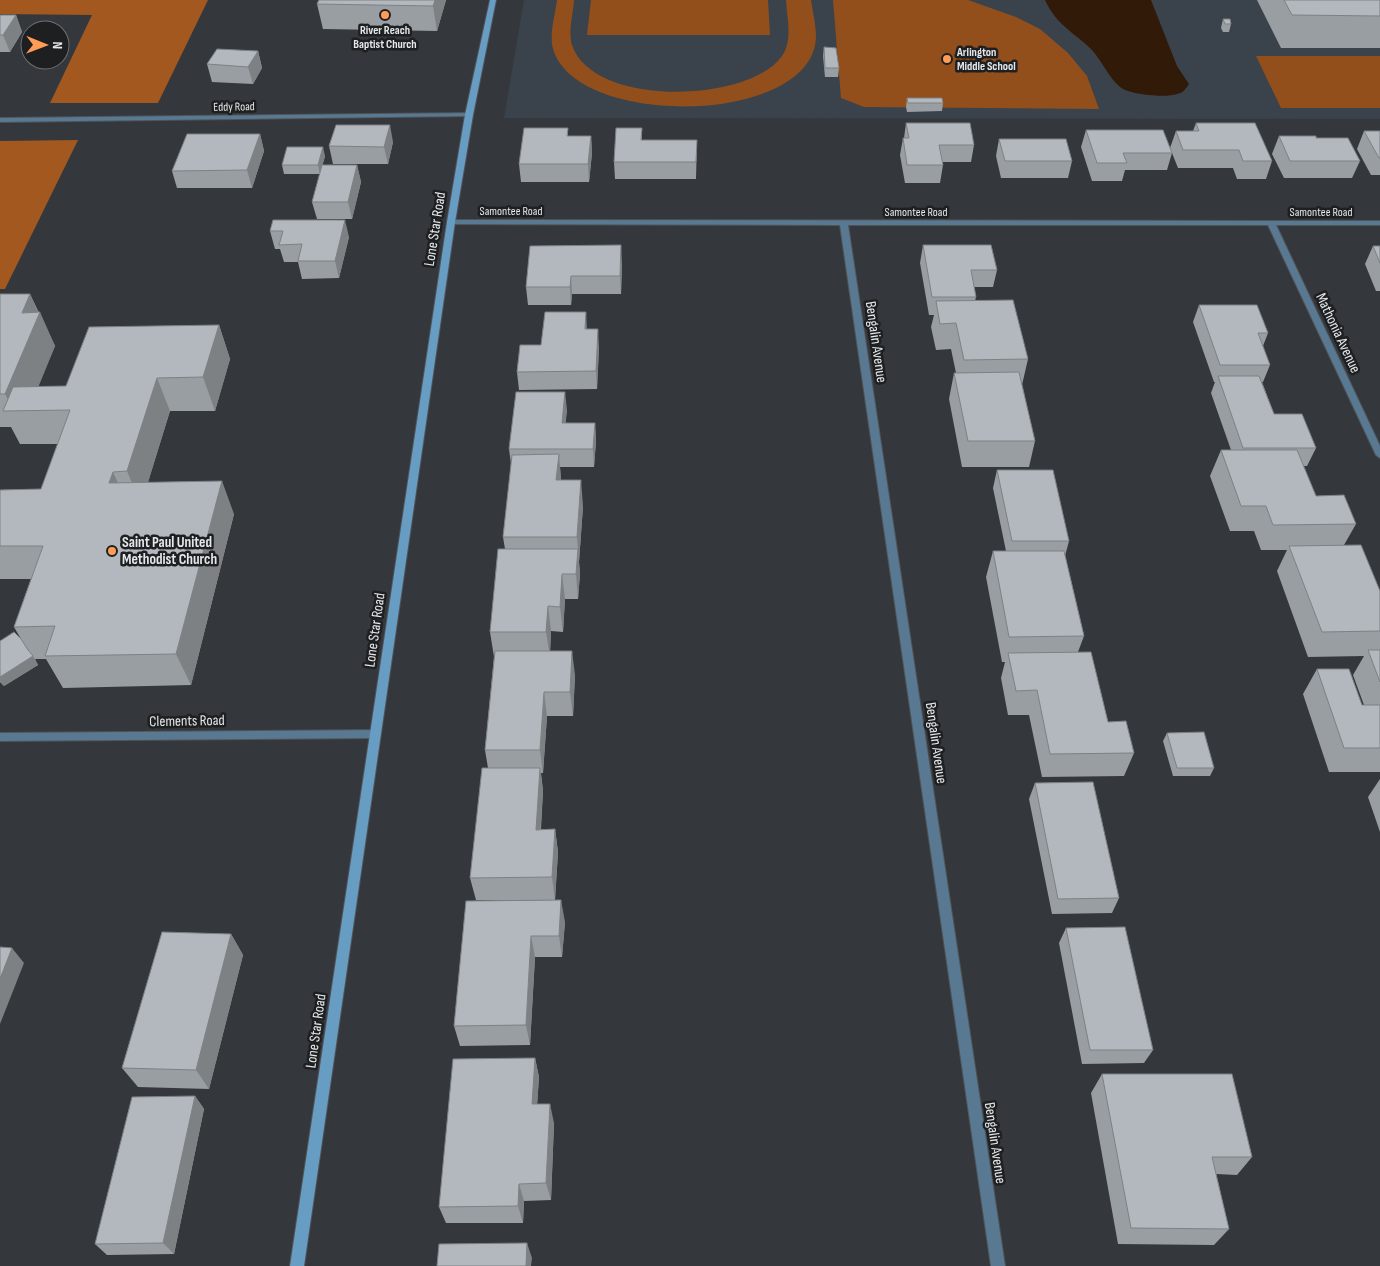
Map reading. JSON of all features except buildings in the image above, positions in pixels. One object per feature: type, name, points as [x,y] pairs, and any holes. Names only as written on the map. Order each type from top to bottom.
[{"type":"street","name":"Lone Star Road","points":[[297,1266],[468,115],[493,0]]},
{"type":"street","name":"Eddy Road","points":[[0,120],[468,115]]},
{"type":"street","name":"Samontee Road","points":[[452,222],[844,224],[1380,223]]},
{"type":"street","name":"Mathonia Avenue","points":[[1271,223],[1380,455]]},
{"type":"street","name":"Bengalin Avenue","points":[[844,224],[998,1266]]},
{"type":"street","name":"Clements Road","points":[[0,737],[375,734]]},
{"type":"shaded area","points":[[0,0],[208,0],[158,103],[50,103],[66,70],[70,70],[70,61],[92,15],[0,14]]},
{"type":"shaded area","name":"Arlington Middle School","points":[[524,0],[1380,0],[1380,119],[504,118]]},
{"type":"shaded area","points":[[557,0],[574,0],[571,40],[572,45],[585,65],[608,80],[638,88],[672,92],[706,90],[738,83],[764,72],[782,56],[785,50],[789,29],[786,0],[811,0],[816,31],[814,49],[797,74],[767,92],[728,103],[684,106],[640,103],[600,92],[570,74],[553,49],[552,31]]},
{"type":"shaded area","points":[[591,0],[768,0],[770,35],[587,35]]},
{"type":"shaded area","points":[[833,0],[968,0],[1016,17],[1040,29],[1068,53],[1087,76],[1099,109],[864,107],[841,98]]},
{"type":"shaded area","points":[[1045,0],[1151,0],[1177,66],[1189,84],[1181,93],[1165,96],[1140,94],[1125,90],[1112,79],[1092,50],[1060,22]]},
{"type":"shaded area","points":[[1256,56],[1380,56],[1380,108],[1281,108]]},
{"type":"shaded area","points":[[78,140],[5,289],[0,289],[0,141]]},
{"type":"place","name":"River Reach Baptist Church","points":[[385,15]]},
{"type":"place","name":"Arlington Middle School","points":[[947,59]]},
{"type":"place","name":"Saint Paul United Methodist Church","points":[[112,551]]}]
